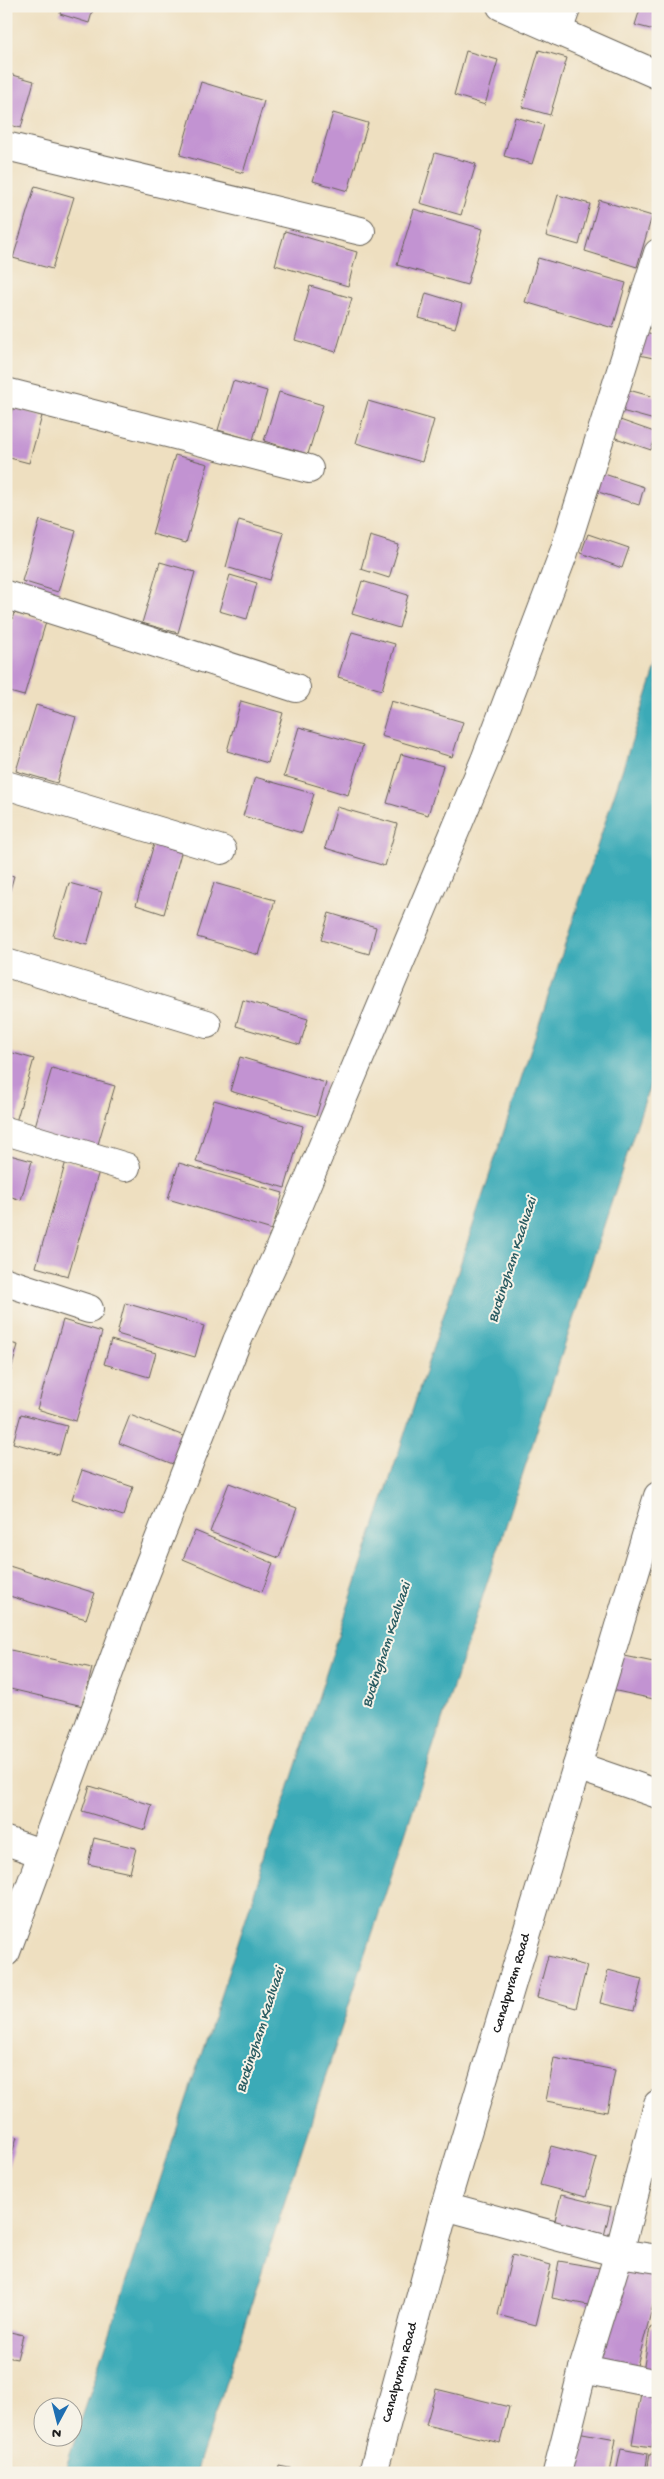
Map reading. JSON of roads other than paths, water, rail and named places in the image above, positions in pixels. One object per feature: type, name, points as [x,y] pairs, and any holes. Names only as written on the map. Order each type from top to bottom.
[{"type":"street","points":[[501,6],[562,19],[658,75]]},
{"type":"street","points":[[6,146],[361,231]]},
{"type":"street","points":[[6,1952],[140,1589],[237,1341],[276,1257],[485,760],[564,552],[658,253]]},
{"type":"street","points":[[6,392],[309,469]]},
{"type":"street","points":[[6,595],[296,688]]},
{"type":"street","points":[[6,785],[222,850]]},
{"type":"street","points":[[6,963],[207,1024]]},
{"type":"street","points":[[6,1131],[126,1167]]},
{"type":"street","points":[[6,1282],[89,1308]]},
{"type":"street","name":"Canalpuram Road","points":[[373,2473],[445,2206],[658,1496]]},
{"type":"street","points":[[577,1766],[658,1794]]},
{"type":"street","points":[[6,1841],[41,1853]]},
{"type":"street","points":[[557,2473],[583,2369],[619,2253],[658,2104]]},
{"type":"street","points":[[445,2206],[619,2253],[658,2259]]},
{"type":"street","points":[[583,2369],[658,2384]]},
{"type":"water","name":"Buckingham Kaalvaai","points":[[658,661],[658,1060],[196,2473],[64,2473],[73,2446],[82,2446],[82,2418]]}]
